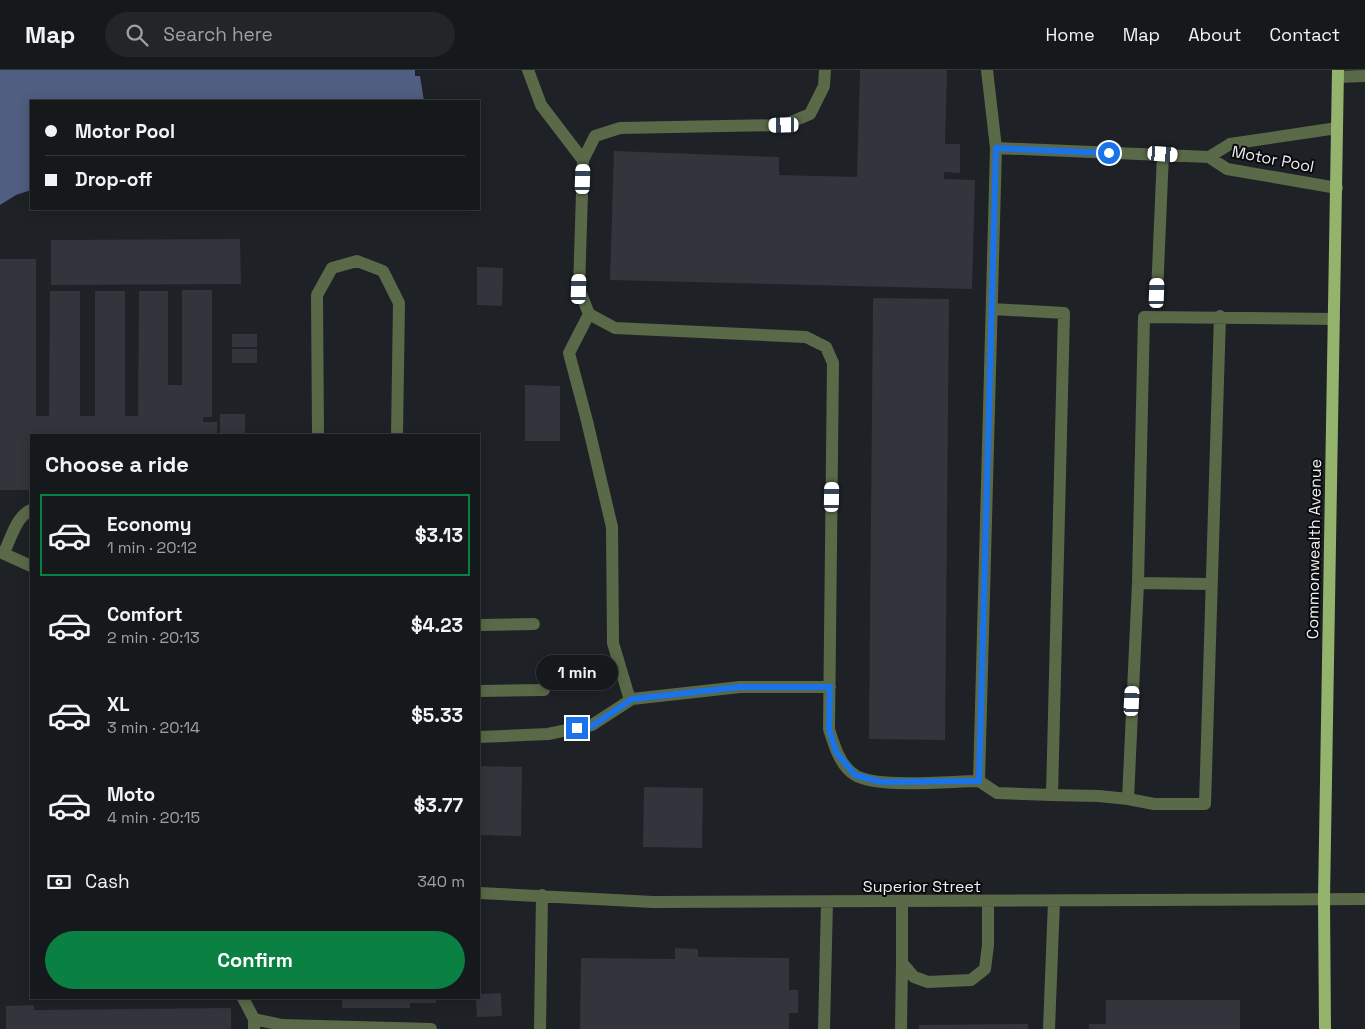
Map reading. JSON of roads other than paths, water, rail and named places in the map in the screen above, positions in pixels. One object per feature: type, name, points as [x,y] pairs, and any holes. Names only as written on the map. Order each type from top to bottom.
[{"type":"main road","name":"Commonwealth Avenue","points":[[1325,1029],[1324,899],[1338,74]]},
{"type":"street","points":[[528,70],[541,105],[583,160]]},
{"type":"street","points":[[825,70],[824,86],[810,114],[784,125],[620,128],[595,136],[583,160],[579,289],[589,314],[615,328],[806,337],[826,347],[833,363],[829,729],[836,752],[855,775],[881,782],[979,781],[997,792],[1099,796],[1154,804],[1205,804],[1220,316]]},
{"type":"street","points":[[979,781],[996,148],[987,70]]},
{"type":"street","points":[[1338,74],[1365,76]]},
{"type":"street","points":[[1209,157],[1230,144],[1337,128]]},
{"type":"street","name":"Motor Pool","points":[[996,148],[1209,157],[1227,169],[1337,188]]},
{"type":"street","points":[[1157,293],[1163,154]]},
{"type":"street","points":[[318,434],[317,296],[332,268],[357,261],[383,271],[399,303],[397,434]]},
{"type":"street","points":[[992,309],[1064,313],[1052,795]]},
{"type":"street","points":[[589,314],[569,353],[612,527],[613,643],[630,700]]},
{"type":"street","points":[[1128,799],[1138,583],[1144,316],[1334,319]]},
{"type":"street","points":[[30,510],[27,511],[17,525],[2,552],[30,566]]},
{"type":"street","points":[[1138,583],[1211,584]]},
{"type":"street","points":[[480,626],[534,624]]},
{"type":"street","points":[[480,737],[548,734],[592,726],[630,700],[740,687],[830,687]]},
{"type":"street","points":[[480,691],[544,690]]},
{"type":"street","name":"Superior Street","points":[[480,893],[653,902],[1365,899]]},
{"type":"street","points":[[540,1029],[542,895]]},
{"type":"street","points":[[902,963],[914,977],[928,982],[971,980],[986,969],[988,901]]},
{"type":"street","points":[[1049,1029],[1054,901]]},
{"type":"street","points":[[824,1029],[827,902]]},
{"type":"street","points":[[901,1029],[902,902]]},
{"type":"street","points":[[243,999],[254,1024],[431,1029]]},
{"type":"water","points":[[0,70],[415,70],[415,76],[420,76],[424,100],[30,100],[30,190],[16,195],[0,205]]}]
